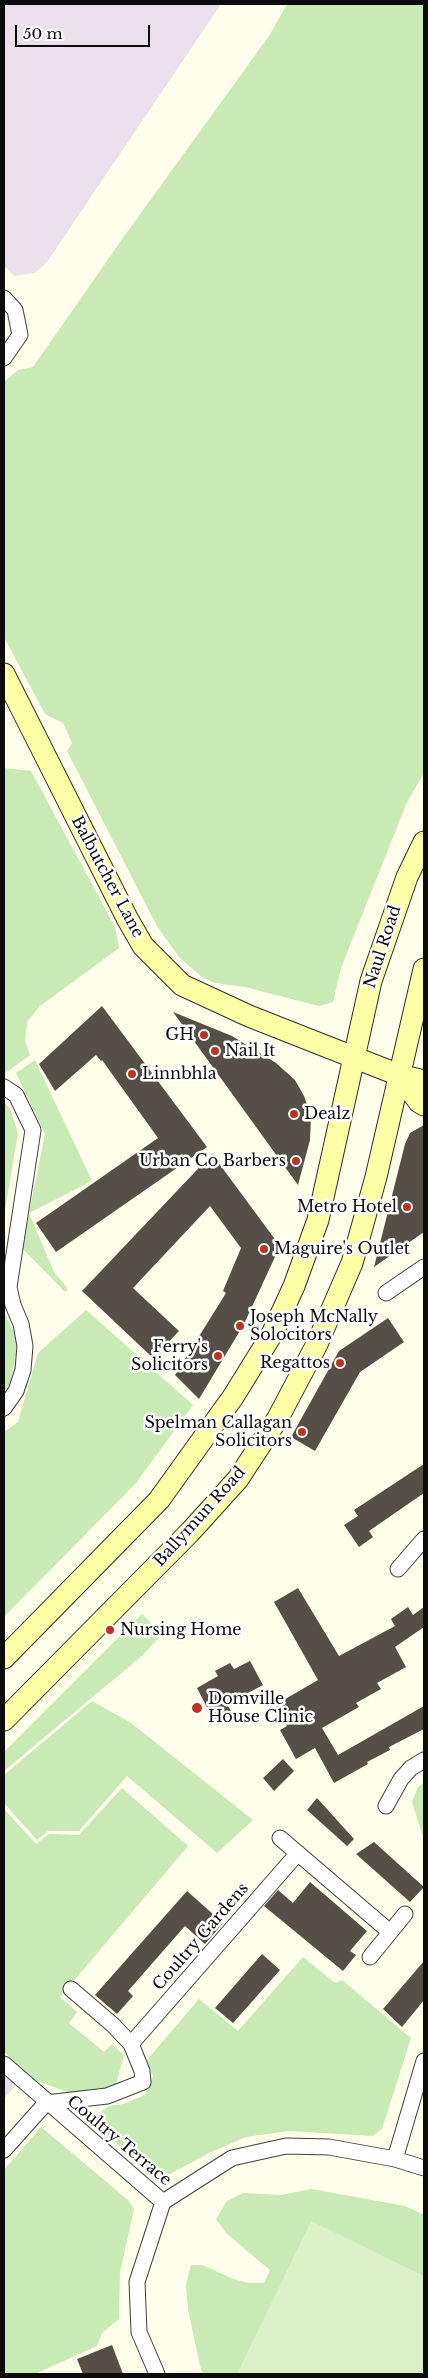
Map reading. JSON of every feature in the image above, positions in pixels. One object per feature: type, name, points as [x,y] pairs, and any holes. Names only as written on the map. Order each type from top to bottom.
[{"type":"main road","name":"Balbutcher Lane","points":[[4,674],[127,918],[143,946],[182,985],[249,1016],[399,1075],[424,1081]]},
{"type":"main road","name":"Naul Road","points":[[353,1056],[371,981],[406,877],[424,842]]},
{"type":"main road","points":[[424,969],[399,1075],[419,1102],[424,1105]]},
{"type":"main road","points":[[4,1658],[159,1500],[233,1397],[272,1334],[294,1286],[318,1220],[353,1056]]},
{"type":"main road","name":"Ballymun Road","points":[[4,1720],[192,1531],[238,1479],[278,1418],[317,1344],[352,1262],[376,1177],[399,1075]]},
{"type":"street","points":[[4,298],[15,310],[20,335],[4,358]]},
{"type":"street","points":[[4,1087],[16,1094],[33,1130],[9,1287],[13,1305],[21,1324],[24,1346],[23,1370],[16,1391],[4,1408]]},
{"type":"street","points":[[386,1293],[424,1267]]},
{"type":"street","points":[[398,1569],[424,1539]]},
{"type":"street","points":[[386,1806],[401,1779],[411,1768],[424,1760]]},
{"type":"street","points":[[280,1838],[390,1932]]},
{"type":"street","name":"Coultry Gardens","points":[[130,2044],[298,1854]]},
{"type":"street","points":[[370,1957],[405,1914]]},
{"type":"street","points":[[4,2150],[46,2103],[107,2096],[143,2082],[142,2071],[130,2044],[113,2025],[71,1990]]},
{"type":"street","points":[[395,2159],[424,2061]]},
{"type":"street","name":"Coultry Terrace","points":[[4,2064],[46,2103],[163,2202],[232,2158],[286,2146],[328,2147],[395,2159],[424,2168]]},
{"type":"street","points":[[157,2374],[139,2332],[137,2282],[163,2202]]},
{"type":"shaded area","points":[[4,4],[221,4],[47,262],[35,273],[14,276],[4,266]]},
{"type":"shaded area","points":[[4,2074],[16,2085],[4,2099]]},
{"type":"green space","points":[[287,4],[424,4],[424,773],[407,802],[341,968],[333,1002],[319,1006],[245,987],[215,983],[202,977],[179,957],[157,926],[67,751],[72,743],[63,723],[45,714],[4,637],[4,382],[18,370],[33,367],[125,235],[269,36]]},
{"type":"green space","points":[[4,768],[31,771],[115,927],[119,948],[40,1006],[27,1022],[25,1041],[30,1055],[4,1074]]},
{"type":"green space","points":[[35,1060],[92,1181],[29,1213],[45,1134],[16,1073]]},
{"type":"green space","points":[[4,1102],[10,1109],[18,1133],[4,1216]]},
{"type":"green space","points":[[29,1213],[54,1272],[68,1289],[65,1292],[23,1249]]},
{"type":"green space","points":[[86,1310],[193,1405],[136,1483],[4,1617],[4,1432],[18,1422],[38,1353]]},
{"type":"green space","points":[[4,1313],[19,1341],[10,1384],[4,1391]]},
{"type":"green space","points":[[142,1614],[162,1634],[143,1655],[4,1771],[4,1752]]},
{"type":"green space","points":[[92,1701],[131,1723],[253,1820],[217,1853],[127,1776],[79,1831],[48,1831],[37,1840],[4,1803],[4,1775]]},
{"type":"green space","points":[[424,1783],[424,1840],[412,1802],[418,1787]]},
{"type":"green space","points":[[122,1788],[188,1846],[60,1997],[77,2012],[69,2023],[104,2052],[112,2044],[124,2055],[116,2084],[93,2092],[73,2094],[37,2081],[4,2052],[4,1809],[36,1844],[49,1834],[79,1835]]},
{"type":"green space","points":[[303,1957],[335,1983],[342,1980],[411,2038],[382,2129],[373,2136],[289,2131],[246,2137],[209,2153],[168,2175],[151,2175],[103,2131],[97,2114],[109,2106],[123,2104],[145,2095],[153,2076],[147,2060],[199,1999],[238,2031]]},
{"type":"green space","points":[[41,2127],[128,2200],[134,2209],[120,2272],[119,2319],[102,2333],[97,2346],[35,2374],[4,2374],[4,2170]]},
{"type":"green space","points":[[311,2189],[405,2206],[424,2215],[424,2374],[203,2374],[188,2309],[186,2285],[191,2265],[202,2265],[233,2279],[249,2283],[264,2283],[270,2270],[227,2234],[216,2219],[227,2201],[243,2193],[281,2195]]},
{"type":"green space","points":[[311,2221],[424,2276],[424,2374],[237,2374]]},
{"type":"building","points":[[102,1006],[207,1147],[56,1252],[36,1223],[158,1138],[102,1060],[96,1055],[55,1091],[39,1064]]},
{"type":"building","points":[[173,1012],[232,1036],[276,1063],[295,1080],[304,1096],[311,1116],[310,1140],[298,1185]]},
{"type":"building","name":"Metro Hotel","points":[[424,1125],[424,1232],[374,1267],[405,1144],[410,1133]]},
{"type":"building","points":[[212,1154],[280,1246],[244,1324],[199,1399],[175,1375],[226,1293],[223,1291],[241,1248],[210,1206],[133,1288],[179,1331],[153,1358],[82,1291]]},
{"type":"building","points":[[388,1318],[404,1342],[360,1372],[315,1451],[291,1437],[339,1351]]},
{"type":"building","points":[[424,1464],[424,1493],[369,1531],[373,1537],[359,1547],[344,1525],[358,1516],[354,1510]]},
{"type":"building","points":[[298,1588],[339,1656],[395,1626],[391,1619],[408,1607],[413,1615],[424,1607],[424,1627],[395,1647],[406,1667],[377,1683],[381,1689],[356,1703],[359,1707],[322,1728],[338,1755],[424,1706],[424,1729],[389,1747],[390,1750],[334,1783],[315,1748],[296,1759],[280,1730],[287,1726],[275,1705],[318,1680],[274,1602]]},
{"type":"building","points":[[250,1661],[263,1685],[227,1704],[231,1711],[214,1721],[197,1688],[218,1676],[215,1671],[230,1663],[234,1669]]},
{"type":"building","points":[[283,1759],[294,1771],[274,1791],[263,1778]]},
{"type":"building","points":[[317,1798],[354,1839],[347,1846],[307,1810]]},
{"type":"building","points":[[374,1842],[424,1887],[410,1902],[356,1854]]},
{"type":"building","points":[[310,1882],[367,1931],[350,1951],[356,1955],[343,1971],[264,1906],[278,1890],[293,1903]]},
{"type":"building","points":[[187,1891],[223,1923],[205,1944],[185,1926],[128,1991],[133,1996],[117,2014],[95,1995]]},
{"type":"building","points":[[262,1954],[280,1970],[233,2023],[215,2008]]},
{"type":"building","points":[[424,1961],[424,2000],[402,2027],[383,2009]]},
{"type":"building","points":[[112,2345],[123,2374],[83,2374],[77,2359]]},
{"type":"place","name":"GH","points":[[204,1035]]},
{"type":"place","name":"Nail It","points":[[215,1051]]},
{"type":"place","name":"Linnbhla","points":[[132,1074]]},
{"type":"place","name":"Dealz","points":[[294,1114]]},
{"type":"place","name":"Urban Co Barbers","points":[[296,1161]]},
{"type":"place","name":"Metro Hotel","points":[[407,1207]]},
{"type":"place","name":"Maguire's Outlet","points":[[264,1249]]},
{"type":"place","name":"Joseph McNally Solocitors","points":[[240,1326]]},
{"type":"place","name":"Ferry's Solicitors","points":[[218,1356]]},
{"type":"place","name":"Regattos","points":[[340,1363]]},
{"type":"place","name":"Spelman Callagan Solicitors","points":[[302,1432]]},
{"type":"place","name":"Nursing Home","points":[[110,1630]]},
{"type":"place","name":"Domville House Clinic","points":[[197,1708]]}]
